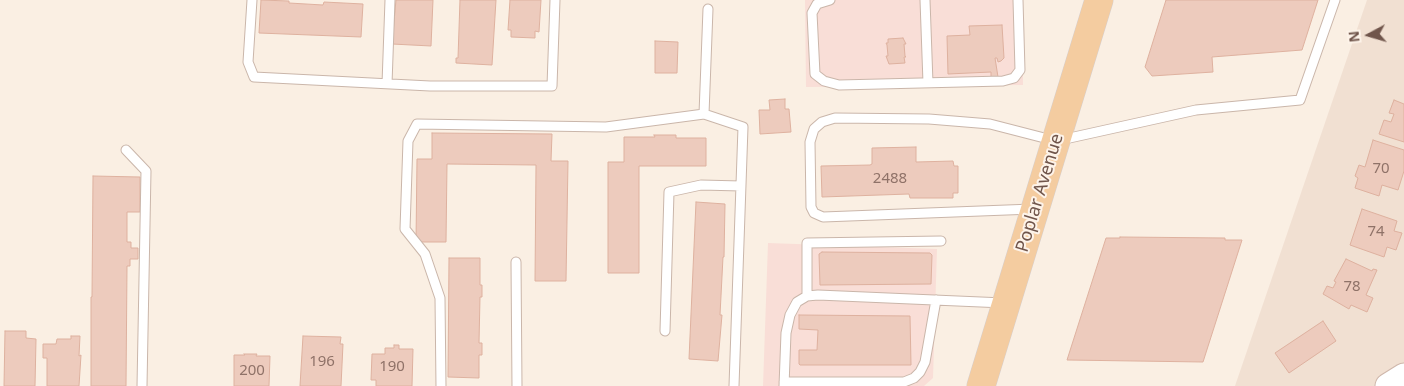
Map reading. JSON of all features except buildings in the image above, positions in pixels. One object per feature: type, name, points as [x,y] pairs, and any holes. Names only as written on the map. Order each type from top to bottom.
[{"type":"main road","name":"Poplar Avenue","points":[[981,386],[1099,0]]},
{"type":"lane","points":[[252,0],[248,62],[254,77],[430,86],[552,86],[555,0]]},
{"type":"lane","points":[[387,84],[390,0]]},
{"type":"lane","points":[[830,0],[817,4],[812,13],[815,74],[824,81],[839,85],[1003,81],[1014,78],[1020,70],[1018,0]]},
{"type":"lane","points":[[925,0],[928,82]]},
{"type":"lane","points":[[1035,209],[823,217],[814,213],[811,206],[810,142],[814,129],[822,122],[835,118],[929,119],[990,124],[1056,141],[1196,110],[1300,100],[1335,0]]},
{"type":"lane","points":[[704,114],[708,8]]},
{"type":"lane","points":[[441,386],[440,298],[425,254],[405,229],[408,141],[417,124],[606,126],[704,114],[743,127],[734,386]]},
{"type":"lane","points":[[126,150],[146,171],[142,386]]},
{"type":"lane","points":[[665,331],[669,192],[701,185],[741,186]]},
{"type":"lane","points":[[807,296],[807,243],[941,240]]},
{"type":"lane","points":[[516,262],[517,386]]},
{"type":"lane","points":[[936,300],[925,362],[920,372],[914,378],[904,382],[784,384],[786,334],[790,315],[797,302],[807,296],[818,295],[936,300],[1006,303]]},
{"type":"shaded area","points":[[805,0],[1022,0],[1023,85],[806,87]]},
{"type":"shaded area","points":[[1367,0],[1404,0],[1404,386],[1235,386]]},
{"type":"shaded area","points":[[768,243],[937,249],[933,378],[924,386],[763,386]]}]
